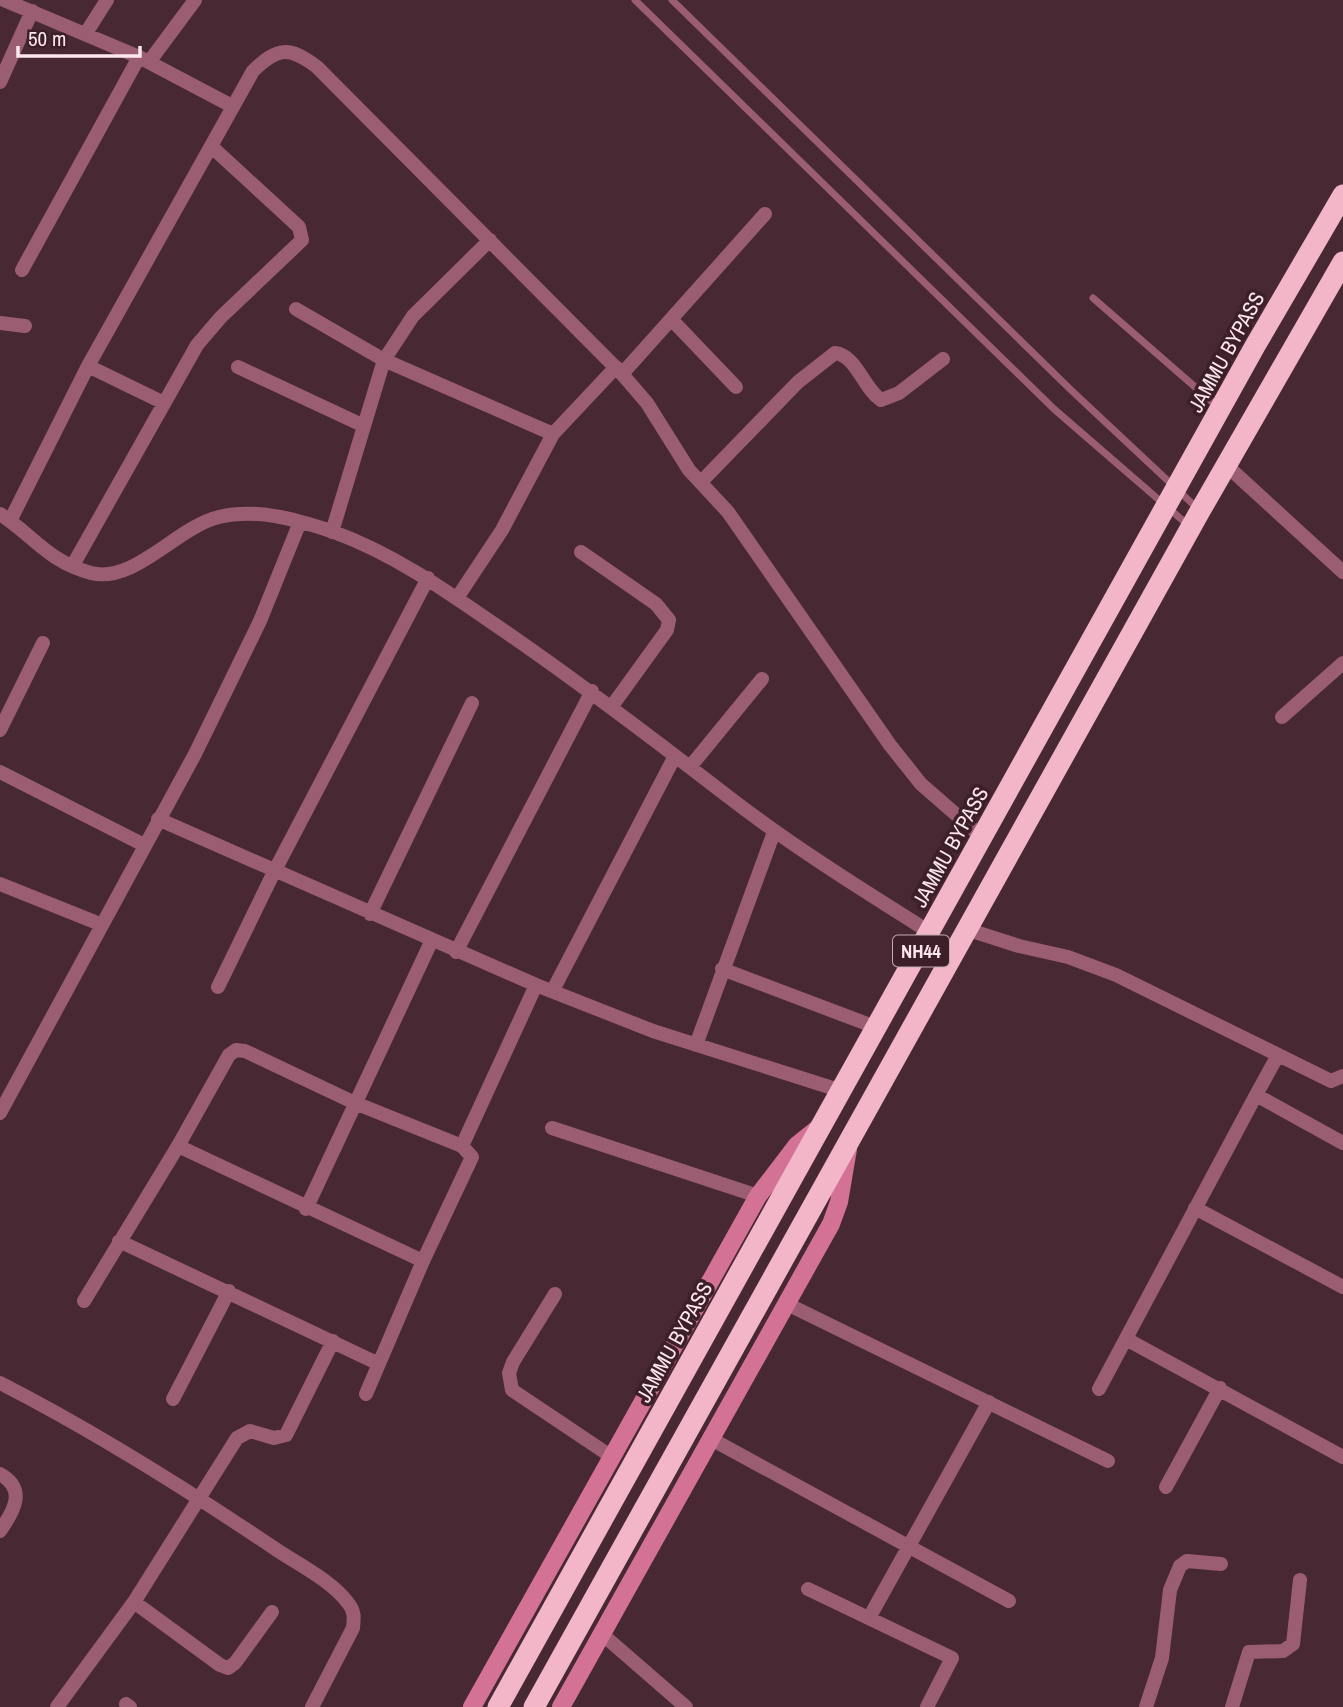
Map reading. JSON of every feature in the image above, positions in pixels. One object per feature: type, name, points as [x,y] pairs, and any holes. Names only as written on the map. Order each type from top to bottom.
[{"type":"highway","name":"JAMMU BYPASS","points":[[498,1707],[1343,195]]},
{"type":"highway","name":"NH44","points":[[534,1707],[1226,465],[1343,262]]},
{"type":"street","points":[[4,0],[86,33],[232,106]]},
{"type":"street","points":[[86,33],[107,0]]},
{"type":"street","points":[[22,270],[144,60],[195,0]]},
{"type":"street","points":[[0,82],[32,11]]},
{"type":"street","points":[[931,933],[774,832],[592,691],[428,578],[387,554],[300,522],[244,513],[216,517],[187,531],[122,571],[107,575],[53,557],[5,517],[212,147],[232,106],[253,71],[268,56],[283,51],[300,54],[317,67],[619,371],[647,403],[675,450],[728,512],[812,636],[913,774],[983,838]]},
{"type":"street","points":[[73,565],[191,354],[213,327],[302,240],[299,227],[212,147]]},
{"type":"street","points":[[457,598],[502,530],[553,434],[671,320],[765,214]]},
{"type":"street","points":[[332,532],[362,425],[384,360],[413,316],[490,240]]},
{"type":"street","points":[[296,309],[384,360],[553,434]]},
{"type":"street","points":[[671,320],[736,387]]},
{"type":"street","points":[[0,323],[25,326]]},
{"type":"street","points":[[701,482],[798,382],[835,353],[848,359],[871,394],[881,400],[899,393],[943,359]]},
{"type":"street","points":[[88,366],[163,403]]},
{"type":"street","points":[[238,367],[362,425]]},
{"type":"street","points":[[1226,465],[1343,572]]},
{"type":"street","points":[[0,1114],[60,1007],[100,924],[228,689],[300,522]]},
{"type":"street","points":[[581,552],[656,604],[669,620],[667,630],[612,706]]},
{"type":"street","points":[[218,987],[274,872],[428,578]]},
{"type":"street","points":[[0,730],[43,643]]},
{"type":"street","points":[[1282,717],[1343,663]]},
{"type":"street","points":[[690,767],[762,679]]},
{"type":"street","points":[[456,952],[592,691]]},
{"type":"street","points":[[370,914],[472,703]]},
{"type":"street","points":[[553,990],[675,756]]},
{"type":"street","points":[[0,772],[144,845]]},
{"type":"street","points":[[158,819],[431,942],[536,985],[696,1045],[842,1091]]},
{"type":"street","points":[[696,1045],[774,832]]},
{"type":"street","points":[[0,884],[100,924]]},
{"type":"street","points":[[969,930],[1092,965],[1331,1081],[1343,1076]]},
{"type":"street","points":[[306,1209],[431,942]]},
{"type":"street","points":[[722,969],[878,1028]]},
{"type":"street","points":[[462,1146],[536,985]]},
{"type":"street","points":[[84,1301],[178,1146],[229,1055],[236,1050],[245,1051],[355,1103],[470,1151],[472,1164],[423,1261],[366,1394]]},
{"type":"street","points":[[1100,1389],[1278,1055]]},
{"type":"street","points":[[1256,1095],[1343,1143]]},
{"type":"street","points":[[472,1707],[758,1196],[797,1145],[825,1123]]},
{"type":"street","points":[[552,1128],[758,1196]]},
{"type":"street","points":[[178,1146],[306,1209],[423,1261]]},
{"type":"street","points":[[561,1707],[713,1440],[831,1224],[839,1202],[848,1146]]},
{"type":"street","points":[[1195,1208],[1343,1287]]},
{"type":"street","points":[[119,1241],[379,1364]]},
{"type":"street","points":[[173,1399],[229,1291]]},
{"type":"street","points":[[555,1293],[513,1362],[509,1373],[512,1390],[612,1457]]},
{"type":"street","points":[[787,1304],[1108,1461]]},
{"type":"street","points":[[1126,1339],[1343,1457]]},
{"type":"street","points":[[57,1707],[134,1602],[240,1435],[250,1431],[281,1438],[286,1435],[333,1341]]},
{"type":"street","points":[[0,1383],[89,1431],[198,1499],[303,1568],[350,1604],[355,1615],[353,1628],[312,1707]]},
{"type":"street","points":[[1166,1487],[1220,1388]]},
{"type":"street","points":[[869,1618],[989,1402]]},
{"type":"street","points":[[713,1440],[1009,1601]]},
{"type":"street","points":[[0,1475],[10,1481],[17,1497],[16,1506],[0,1531]]},
{"type":"street","points":[[1146,1707],[1161,1658],[1170,1590],[1180,1566],[1187,1561],[1221,1564]]},
{"type":"street","points":[[1232,1707],[1249,1652],[1291,1647],[1300,1580]]},
{"type":"street","points":[[808,1589],[952,1658],[927,1707]]},
{"type":"street","points":[[134,1602],[220,1665],[228,1668],[235,1663],[272,1612]]},
{"type":"street","points":[[602,1634],[686,1707]]},
{"type":"lane","points":[[635,0],[1054,409],[1196,519]]},
{"type":"lane","points":[[672,0],[1172,499],[1196,519]]},
{"type":"lane","points":[[1093,298],[1221,410]]}]
